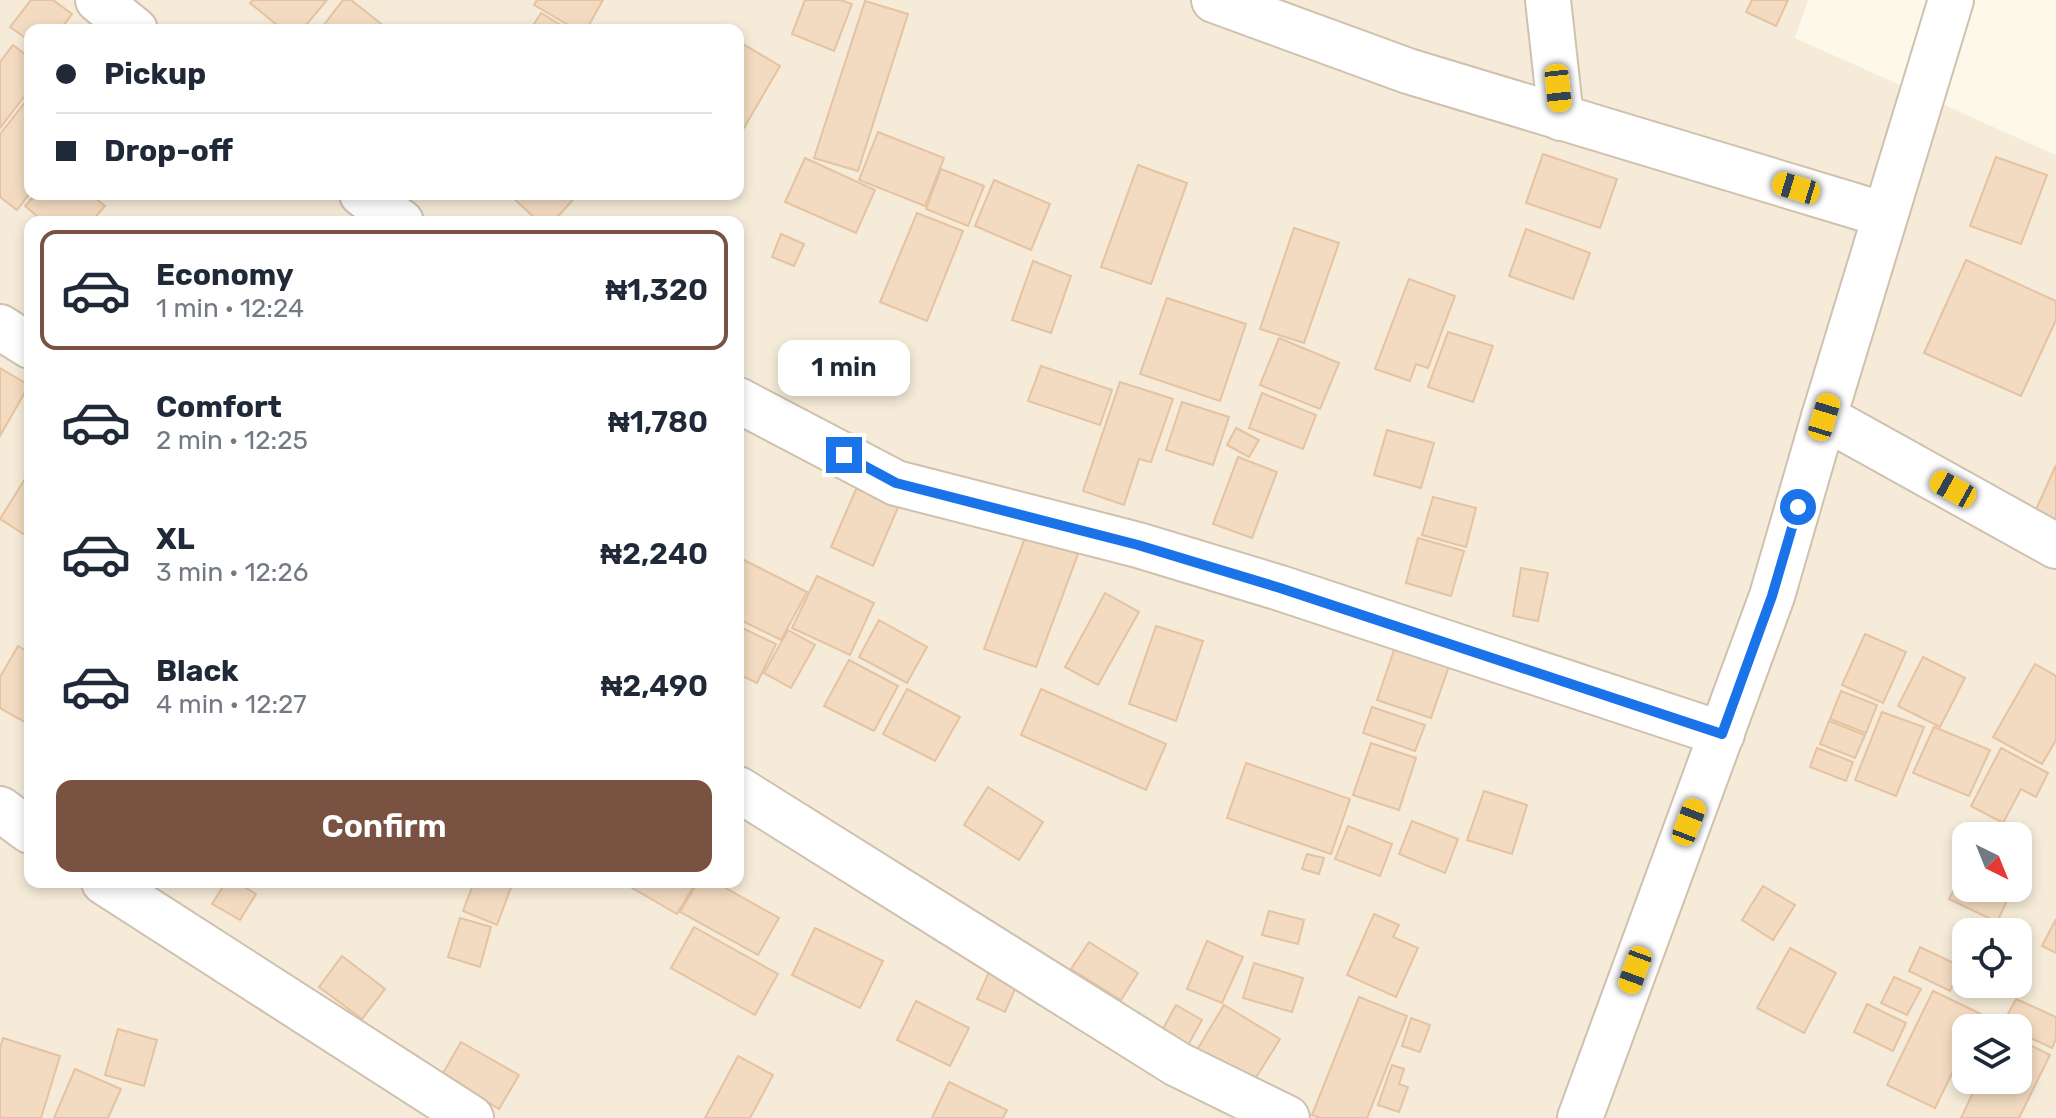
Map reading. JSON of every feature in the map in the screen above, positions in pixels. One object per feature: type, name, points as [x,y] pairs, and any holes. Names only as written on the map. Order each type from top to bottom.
[{"type":"street","points":[[98,0],[128,24]]},
{"type":"street","points":[[1214,0],[1408,71],[1885,215]]},
{"type":"street","points":[[1548,0],[1561,118]]},
{"type":"street","points":[[1580,1118],[1772,596],[1951,0]]},
{"type":"street","points":[[370,200],[393,216]]},
{"type":"street","points":[[0,327],[24,342]]},
{"type":"street","points":[[744,403],[896,483],[1138,545],[1266,583],[1722,734]]},
{"type":"street","points":[[1824,417],[2056,546]]},
{"type":"street","points":[[744,793],[1177,1064],[1287,1118]]},
{"type":"street","points":[[0,809],[24,827]]},
{"type":"street","points":[[113,888],[471,1118]]},
{"type":"shaded area","points":[[0,0],[1808,0],[1795,38],[2056,155],[2056,1118],[0,1118]]},
{"type":"building","points":[[31,0],[53,0],[72,14],[64,24],[24,24],[24,37],[10,27]]},
{"type":"building","points":[[253,0],[327,0],[307,24],[276,24],[250,3]]},
{"type":"building","points":[[343,0],[351,0],[381,24],[325,24]]},
{"type":"building","points":[[537,0],[603,0],[589,24],[567,24],[534,5]]},
{"type":"building","points":[[805,0],[841,0],[852,4],[834,51],[792,34]]},
{"type":"building","points":[[1752,0],[1788,0],[1776,26],[1746,12]]},
{"type":"building","points":[[865,1],[908,14],[858,171],[814,158]]},
{"type":"building","points":[[541,13],[559,24],[534,24]]},
{"type":"building","points":[[13,45],[24,53],[24,97],[0,128],[0,62]]},
{"type":"building","points":[[744,45],[780,66],[744,128]]},
{"type":"building","points":[[24,104],[25,200],[17,210],[0,197],[0,134]]},
{"type":"building","points":[[878,132],[944,158],[925,206],[859,180]]},
{"type":"building","points":[[1543,154],[1617,179],[1600,228],[1526,203]]},
{"type":"building","points":[[1996,157],[2047,175],[2021,244],[1970,226]]},
{"type":"building","points":[[805,158],[875,190],[856,233],[785,202]]},
{"type":"building","points":[[1138,165],[1187,183],[1151,284],[1101,267]]},
{"type":"building","points":[[941,169],[984,186],[968,226],[926,209]]},
{"type":"building","points":[[994,180],[1050,204],[1031,250],[975,226]]},
{"type":"building","points":[[30,200],[98,200],[105,206],[96,216],[37,216],[25,206]]},
{"type":"building","points":[[515,200],[573,200],[558,216],[533,216]]},
{"type":"building","points":[[917,213],[963,231],[927,321],[880,302]]},
{"type":"building","points":[[1294,228],[1339,243],[1304,343],[1260,329]]},
{"type":"building","points":[[1526,229],[1590,253],[1573,299],[1509,276]]},
{"type":"building","points":[[781,234],[804,244],[794,266],[772,257]]},
{"type":"building","points":[[1966,260],[2056,301],[2056,320],[2021,396],[1924,353]]},
{"type":"building","points":[[1033,261],[1071,276],[1051,333],[1012,320]]},
{"type":"building","points":[[1409,279],[1455,296],[1428,368],[1416,364],[1410,381],[1375,369]]},
{"type":"building","points":[[1167,298],[1246,324],[1220,401],[1140,374]]},
{"type":"building","points":[[1448,332],[1493,346],[1473,402],[1428,387]]},
{"type":"building","points":[[1279,338],[1339,363],[1320,409],[1260,385]]},
{"type":"building","points":[[1041,366],[1112,390],[1100,425],[1028,401]]},
{"type":"building","points":[[0,368],[24,382],[24,394],[0,436]]},
{"type":"building","points":[[1120,382],[1173,399],[1151,462],[1139,459],[1124,505],[1083,491]]},
{"type":"building","points":[[1262,393],[1316,415],[1303,449],[1249,428]]},
{"type":"building","points":[[1182,402],[1229,417],[1213,465],[1166,450]]},
{"type":"building","points":[[1236,428],[1259,440],[1249,457],[1227,445]]},
{"type":"building","points":[[1387,430],[1434,443],[1421,488],[1374,475]]},
{"type":"building","points":[[1238,457],[1277,472],[1252,538],[1213,524]]},
{"type":"building","points":[[2056,465],[2056,523],[2034,514]]},
{"type":"building","points":[[24,480],[24,534],[0,519]]},
{"type":"building","points":[[860,480],[902,498],[873,566],[831,547]]},
{"type":"building","points":[[1433,497],[1476,508],[1466,547],[1422,535]]},
{"type":"building","points":[[1026,535],[1078,554],[1036,667],[984,649]]},
{"type":"building","points":[[1418,538],[1464,551],[1451,596],[1406,583]]},
{"type":"building","points":[[744,560],[807,592],[781,640],[744,622]]},
{"type":"building","points":[[1521,568],[1548,573],[1538,621],[1513,616]]},
{"type":"building","points":[[817,576],[874,603],[850,655],[792,628]]},
{"type":"building","points":[[1105,593],[1139,612],[1098,685],[1065,667]]},
{"type":"building","points":[[879,620],[927,647],[907,683],[859,657]]},
{"type":"building","points":[[1156,626],[1203,641],[1176,721],[1129,704]]},
{"type":"building","points":[[744,629],[776,644],[757,683],[744,677]]},
{"type":"building","points":[[788,630],[815,645],[791,688],[764,673]]},
{"type":"building","points":[[1865,634],[1906,652],[1883,703],[1842,685]]},
{"type":"building","points":[[18,646],[24,650],[24,722],[0,708],[0,677]]},
{"type":"building","points":[[1395,647],[1449,666],[1431,718],[1377,700]]},
{"type":"building","points":[[1923,657],[1965,678],[1940,727],[1898,706]]},
{"type":"building","points":[[849,660],[898,686],[874,731],[824,706]]},
{"type":"building","points":[[2035,664],[2056,676],[2056,740],[2042,764],[1993,737]]},
{"type":"building","points":[[907,689],[960,717],[935,761],[883,734]]},
{"type":"building","points":[[1041,689],[1166,744],[1146,790],[1021,735]]},
{"type":"building","points":[[1841,691],[1877,705],[1866,733],[1830,719]]},
{"type":"building","points":[[1372,707],[1425,725],[1415,751],[1363,733]]},
{"type":"building","points":[[1882,712],[1924,727],[1896,796],[1855,780]]},
{"type":"building","points":[[1829,721],[1865,735],[1855,758],[1820,744]]},
{"type":"building","points":[[1934,727],[1990,750],[1969,796],[1913,773]]},
{"type":"building","points":[[1371,743],[1416,758],[1399,810],[1353,795]]},
{"type":"building","points":[[1817,748],[1853,762],[1846,781],[1810,767]]},
{"type":"building","points":[[2001,748],[2048,773],[2036,797],[2021,789],[2004,822],[1971,806]]},
{"type":"building","points":[[1246,763],[1350,799],[1331,854],[1227,818]]},
{"type":"building","points":[[988,787],[1043,822],[1019,860],[964,825]]},
{"type":"building","points":[[1484,791],[1527,805],[1512,854],[1467,840]]},
{"type":"building","points":[[1412,821],[1458,839],[1445,873],[1399,854]]},
{"type":"building","points":[[1348,826],[1392,844],[1380,876],[1335,859]]},
{"type":"building","points":[[1307,854],[1324,858],[1319,874],[1302,869]]},
{"type":"building","points":[[1763,886],[1795,905],[1773,940],[1742,920]]},
{"type":"building","points":[[222,888],[246,888],[256,894],[240,920],[212,904]]},
{"type":"building","points":[[472,888],[511,888],[497,925],[463,911]]},
{"type":"building","points":[[632,888],[692,888],[677,914]]},
{"type":"building","points":[[694,888],[726,888],[779,918],[758,955],[680,912]]},
{"type":"building","points":[[1955,902],[2006,902],[1999,918],[1989,918]]},
{"type":"building","points":[[1269,911],[1304,920],[1298,944],[1262,935]]},
{"type":"building","points":[[1374,914],[1399,925],[1393,937],[1418,948],[1396,997],[1347,975]]},
{"type":"building","points":[[460,918],[491,927],[480,967],[448,957]]},
{"type":"building","points":[[2056,919],[2056,953],[2042,946]]},
{"type":"building","points":[[694,927],[778,974],[755,1015],[671,968]]},
{"type":"building","points":[[815,928],[883,961],[860,1008],[792,975]]},
{"type":"building","points":[[1207,941],[1243,957],[1222,1003],[1187,989]]},
{"type":"building","points":[[1089,942],[1138,973],[1121,1000],[1071,969]]},
{"type":"building","points":[[1920,947],[1952,962],[1952,987],[1950,991],[1909,971]]},
{"type":"building","points":[[1790,948],[1836,973],[1804,1033],[1757,1008]]},
{"type":"building","points":[[342,956],[385,989],[362,1019],[319,987]]},
{"type":"building","points":[[1254,963],[1303,978],[1292,1012],[1243,998]]},
{"type":"building","points":[[990,970],[1018,982],[1005,1012],[977,999]]},
{"type":"building","points":[[1894,977],[1921,989],[1907,1015],[1881,1003]]},
{"type":"building","points":[[1933,991],[1981,1014],[1952,1014],[1952,1073],[1935,1108],[1887,1085]]},
{"type":"building","points":[[1359,997],[1407,1016],[1367,1118],[1320,1118],[1312,1115]]},
{"type":"building","points":[[2016,999],[2056,1017],[2056,1039],[2052,1048],[2032,1039],[2032,1014],[2008,1014]]},
{"type":"building","points":[[916,1001],[969,1028],[950,1066],[897,1040]]},
{"type":"building","points":[[1867,1004],[1906,1023],[1893,1051],[1854,1032]]},
{"type":"building","points":[[1176,1005],[1202,1020],[1186,1049],[1160,1034]]},
{"type":"building","points":[[1224,1005],[1280,1039],[1252,1084],[1197,1050]]},
{"type":"building","points":[[1411,1018],[1430,1025],[1420,1052],[1402,1046]]},
{"type":"building","points":[[118,1029],[157,1040],[144,1086],[105,1075]]},
{"type":"building","points":[[3,1038],[60,1056],[41,1118],[0,1118],[0,1048]]},
{"type":"building","points":[[461,1042],[519,1075],[499,1109],[442,1075]]},
{"type":"building","points":[[2032,1046],[2050,1055],[2032,1092]]},
{"type":"building","points":[[738,1056],[773,1075],[750,1118],[705,1118]]},
{"type":"building","points":[[1392,1065],[1404,1069],[1399,1084],[1408,1087],[1399,1112],[1378,1105]]},
{"type":"building","points":[[75,1069],[121,1089],[108,1118],[54,1118]]},
{"type":"building","points":[[949,1082],[1007,1110],[1003,1118],[932,1118]]},
{"type":"building","points":[[1972,1094],[2031,1094],[2019,1118],[1961,1118]]},
{"type":"route","points":[[844,455],[896,483],[1138,545],[1280,588],[1722,734],[1772,596],[1798,507]]}]
